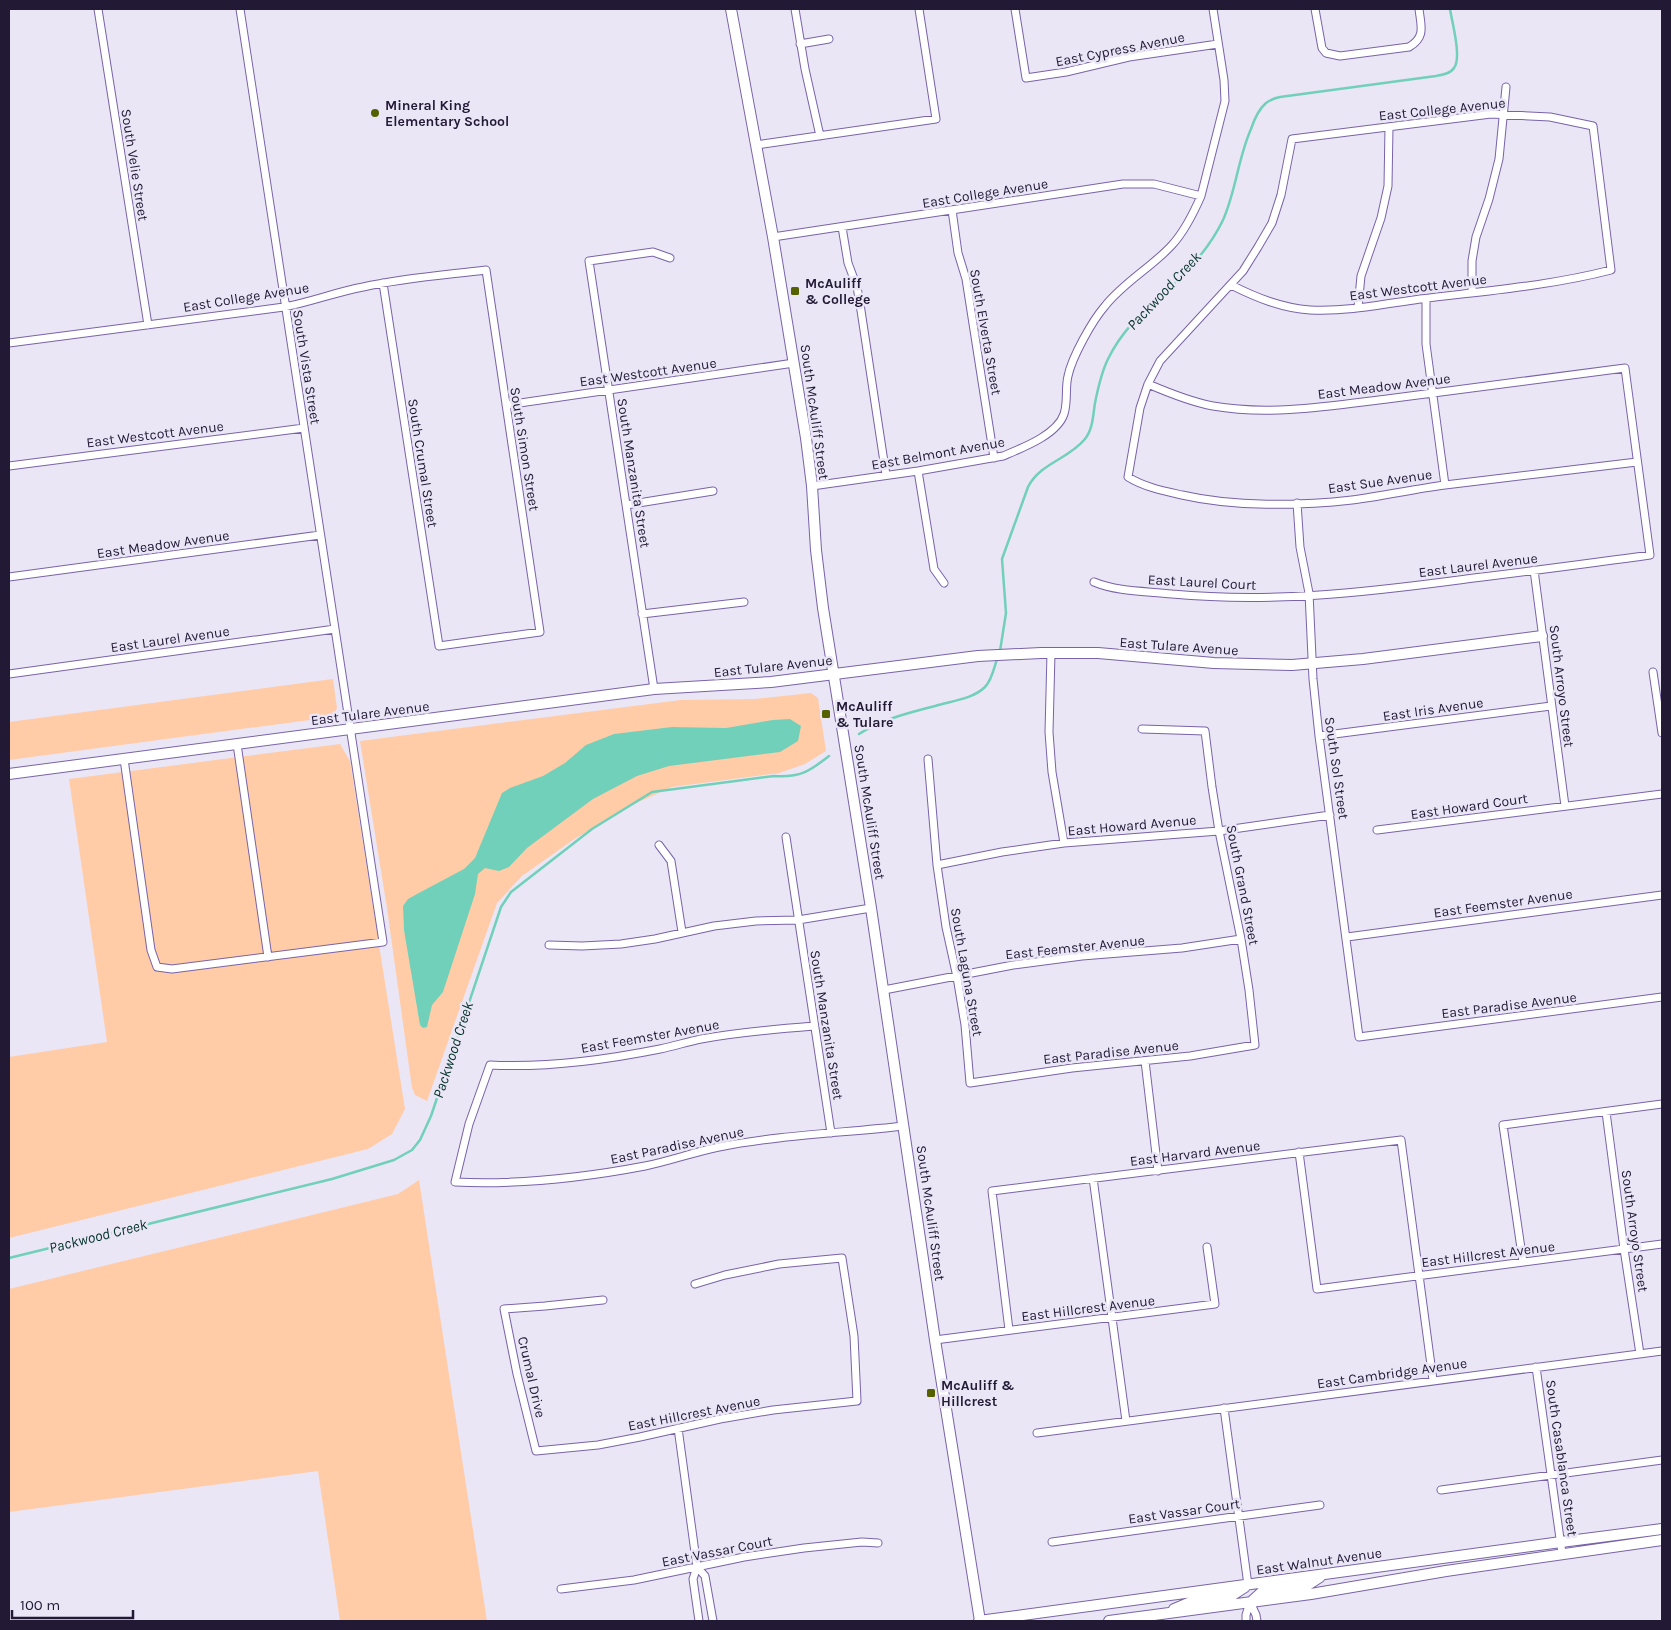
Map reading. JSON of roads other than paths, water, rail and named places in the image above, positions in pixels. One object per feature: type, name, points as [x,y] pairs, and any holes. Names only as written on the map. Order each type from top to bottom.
[{"type":"street","name":"South Velie Street","points":[[98,9],[148,325]]},
{"type":"street","name":"South Vista Street","points":[[240,9],[284,307],[383,942],[268,956]]},
{"type":"street","name":"South McAuliff Street","points":[[731,9],[773,237],[794,364],[812,486],[819,578],[884,990],[935,1340],[980,1621]]},
{"type":"street","points":[[795,9],[800,44],[820,136]]},
{"type":"street","points":[[756,145],[936,119],[919,9]]},
{"type":"street","name":"East Cypress Avenue","points":[[1015,9],[1026,78],[1071,71],[1129,57],[1218,44]]},
{"type":"street","points":[[1201,196],[1225,101],[1224,80],[1213,9]]},
{"type":"street","points":[[1316,9],[1322,48],[1326,53],[1340,56],[1409,47],[1417,42],[1422,34],[1419,9]]},
{"type":"street","points":[[800,44],[829,39]]},
{"type":"street","points":[[1472,293],[1474,245],[1489,200],[1499,159],[1506,87]]},
{"type":"street","name":"East College Avenue","points":[[1231,285],[1243,271],[1272,223],[1281,195],[1292,140],[1471,116],[1503,114],[1550,117],[1594,126],[1611,270]]},
{"type":"street","points":[[1358,307],[1361,276],[1381,218],[1388,186],[1389,127]]},
{"type":"street","name":"East College Avenue","points":[[773,237],[1123,184],[1139,183],[1168,186],[1201,196]]},
{"type":"street","name":"East Belmont Avenue","points":[[812,486],[994,458],[1016,451],[1046,435],[1059,423],[1064,414],[1068,375],[1073,360],[1104,306],[1124,286],[1173,244],[1201,196]]},
{"type":"street","name":"South Elverta Street","points":[[952,210],[958,253],[966,279],[994,458]]},
{"type":"street","points":[[842,227],[848,263],[859,296],[886,475]]},
{"type":"street","name":"South Manzanita Street","points":[[654,689],[589,261],[653,252],[670,258]]},
{"type":"street","name":"East College Avenue","points":[[9,344],[284,307],[383,283],[486,270]]},
{"type":"street","name":"South Simon Street","points":[[486,270],[540,632]]},
{"type":"street","name":"East Westcott Avenue","points":[[1231,285],[1252,296],[1280,305],[1310,310],[1326,310],[1472,293],[1585,277],[1611,270]]},
{"type":"street","name":"South Crumal Street","points":[[383,283],[438,646],[540,632]]},
{"type":"street","points":[[1148,384],[1160,362],[1231,285]]},
{"type":"street","points":[[1426,299],[1426,344],[1445,485]]},
{"type":"street","name":"East Westcott Avenue","points":[[506,405],[794,364]]},
{"type":"street","name":"East Meadow Avenue","points":[[1148,384],[1181,398],[1213,406],[1255,410],[1296,409],[1432,394],[1625,368],[1637,462]]},
{"type":"street","name":"East Sue Avenue","points":[[1148,384],[1140,408],[1128,477],[1136,482],[1166,492],[1201,500],[1237,504],[1350,500],[1445,485],[1637,462]]},
{"type":"street","name":"East Westcott Avenue","points":[[9,466],[304,428]]},
{"type":"street","name":"East Laurel Avenue","points":[[1309,597],[1364,592],[1650,555],[1637,462]]},
{"type":"street","points":[[918,470],[934,569],[944,583]]},
{"type":"street","points":[[626,504],[713,491]]},
{"type":"street","name":"South Sol Street","points":[[1297,503],[1300,547],[1309,597],[1312,664],[1319,736],[1359,1037]]},
{"type":"street","name":"East Meadow Avenue","points":[[9,577],[320,536]]},
{"type":"street","name":"South Arroyo Street","points":[[1534,570],[1565,806]]},
{"type":"street","name":"East Laurel Court","points":[[1094,582],[1109,588],[1193,596],[1243,598],[1309,597]]},
{"type":"street","points":[[642,614],[744,602]]},
{"type":"street","name":"East Laurel Avenue","points":[[9,674],[335,629]]},
{"type":"street","name":"East Tulare Avenue","points":[[9,774],[654,689],[758,683],[952,658],[1008,654],[1098,653],[1235,664],[1312,664],[1542,636]]},
{"type":"street","points":[[1051,653],[1049,740],[1052,772],[1064,843]]},
{"type":"street","points":[[1653,672],[1662,733]]},
{"type":"street","name":"East Iris Avenue","points":[[1319,736],[1551,706]]},
{"type":"street","name":"South Grand Street","points":[[1142,728],[1205,731],[1219,831],[1241,939],[1255,1045]]},
{"type":"street","points":[[124,759],[151,950],[157,967],[172,969],[268,956],[237,744]]},
{"type":"street","name":"South Laguna Street","points":[[928,759],[937,865],[946,927],[965,1025],[970,1084]]},
{"type":"street","points":[[1565,806],[1662,794]]},
{"type":"street","name":"East Howard Court","points":[[1377,830],[1565,806]]},
{"type":"street","name":"East Howard Avenue","points":[[937,865],[1002,852],[1064,843],[1219,831],[1330,815]]},
{"type":"street","name":"South Manzanita Street","points":[[786,838],[831,1133]]},
{"type":"street","points":[[659,845],[671,861],[682,932]]},
{"type":"street","name":"East Feemster Avenue","points":[[1346,937],[1662,895]]},
{"type":"street","points":[[549,944],[582,946],[621,944],[656,939],[714,926],[756,921],[798,920],[871,908]]},
{"type":"street","name":"East Feemster Avenue","points":[[884,990],[1023,964],[1082,956],[1182,948],[1241,939]]},
{"type":"street","name":"East Paradise Avenue","points":[[1359,1037],[1662,997]]},
{"type":"street","name":"East Feemster Avenue","points":[[455,1182],[469,1124],[490,1065],[584,1061],[662,1049],[700,1039],[746,1032],[814,1026]]},
{"type":"street","name":"East Paradise Avenue","points":[[970,1084],[1072,1068],[1190,1056],[1255,1045]]},
{"type":"street","points":[[1145,1061],[1158,1171]]},
{"type":"street","points":[[1523,1262],[1503,1125],[1662,1104]]},
{"type":"street","name":"South Arroyo Street","points":[[1606,1112],[1640,1354]]},
{"type":"street","name":"East Paradise Avenue","points":[[455,1182],[493,1184],[555,1180],[647,1165],[719,1147],[784,1137],[904,1126]]},
{"type":"street","name":"East Harvard Avenue","points":[[1010,1330],[992,1191],[1401,1140],[1419,1276]]},
{"type":"street","name":"East Hillcrest Avenue","points":[[1299,1152],[1317,1289],[1662,1244]]},
{"type":"street","points":[[1093,1178],[1126,1421]]},
{"type":"street","name":"East Hillcrest Avenue","points":[[935,1340],[1215,1304],[1207,1247]]},
{"type":"street","name":"East Hillcrest Avenue","points":[[536,1450],[598,1445],[640,1438],[720,1419],[773,1410],[857,1401],[854,1336],[842,1258],[778,1264],[725,1275],[694,1284]]},
{"type":"street","points":[[1419,1276],[1433,1380]]},
{"type":"street","name":"Crumal Drive","points":[[536,1450],[517,1374],[504,1309],[603,1300]]},
{"type":"street","name":"East Cambridge Avenue","points":[[1036,1433],[1662,1351]]},
{"type":"street","name":"South Casablanca Street","points":[[1536,1367],[1562,1553]]},
{"type":"street","points":[[1165,1614],[1193,1601],[1231,1596],[1248,1585],[1224,1408]]},
{"type":"street","points":[[678,1428],[697,1567],[692,1579],[699,1621]]},
{"type":"street","points":[[1441,1490],[1662,1460]]},
{"type":"street","name":"East Vassar Court","points":[[1052,1542],[1320,1505]]},
{"type":"street","name":"East Walnut Avenue","points":[[980,1621],[1560,1542],[1662,1530]]},
{"type":"street","name":"East Walnut Avenue","points":[[1109,1621],[1311,1594],[1562,1553],[1662,1540]]},
{"type":"street","name":"East Vassar Court","points":[[561,1589],[634,1580],[744,1557],[804,1548],[862,1542],[878,1543]]},
{"type":"street","points":[[1430,1560],[1434,1573]]},
{"type":"street","points":[[697,1567],[705,1576],[713,1621]]},
{"type":"street","points":[[1246,1621],[1250,1602],[1262,1592],[1306,1586],[1324,1574]]},
{"type":"street","points":[[1250,1602],[1257,1621]]},
{"type":"waterway","name":"Packwood Creek","points":[[1000,651],[1006,613],[1002,559],[1028,487],[1040,472],[1071,452],[1088,435],[1102,375],[1116,345],[1133,322],[1191,266],[1215,234],[1223,220],[1243,151],[1255,118],[1261,108],[1269,101],[1280,97],[1448,73],[1454,68],[1457,56],[1450,9]]},
{"type":"waterway","name":"Packwood Creek","points":[[859,734],[877,724],[896,717],[961,699],[980,691],[985,687],[993,674],[997,659]]},
{"type":"waterway","name":"Packwood Creek","points":[[9,1258],[332,1179],[394,1160],[412,1150],[420,1140],[431,1116],[501,907],[511,892],[592,829],[652,792],[774,776],[798,775],[816,766],[829,756]]},
{"type":"place","name":"Mineral King Elementary School","points":[[375,113]]},
{"type":"place","name":"McAuliff & College","points":[[795,291]]},
{"type":"place","name":"McAuliff & Tulare","points":[[826,714]]},
{"type":"place","name":"McAuliff & Hillcrest","points":[[931,1393]]}]
